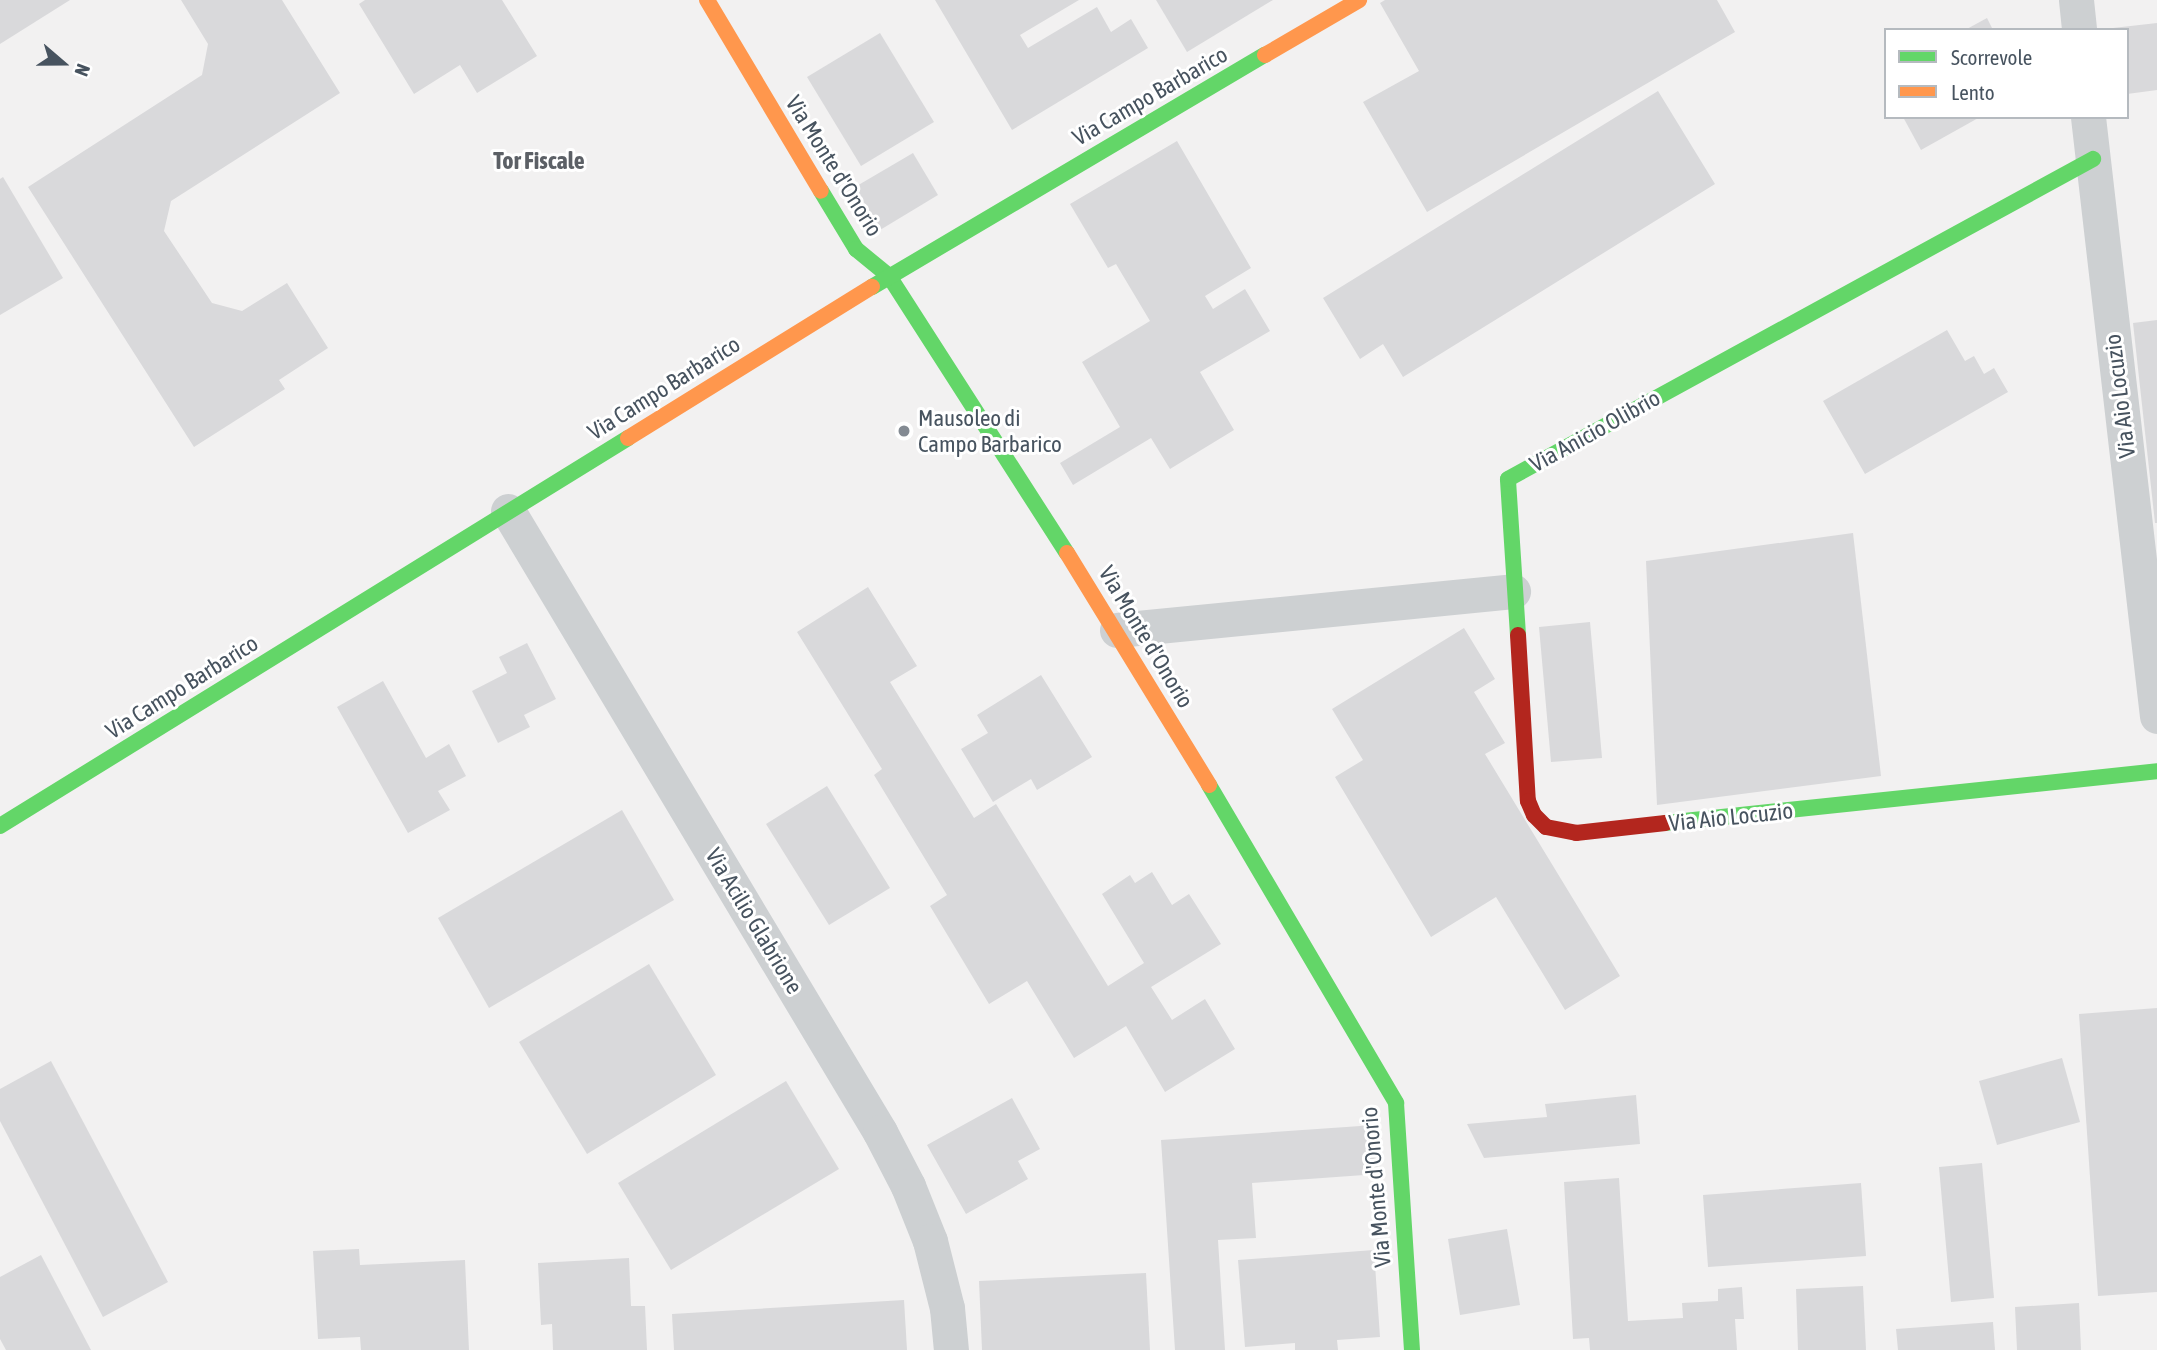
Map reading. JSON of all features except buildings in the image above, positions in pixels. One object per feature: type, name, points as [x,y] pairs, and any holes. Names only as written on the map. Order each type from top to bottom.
[{"type":"street","name":"Via Monte d'Onorio","points":[[707,0],[856,249],[889,276],[1117,630],[1396,1103],[1412,1350]]},
{"type":"street","name":"Via Campo Barbarico","points":[[0,826],[889,276],[1359,0]]},
{"type":"street","points":[[2076,0],[2079,28]]},
{"type":"street","name":"Via Aio Locuzio","points":[[2088,119],[2157,716]]},
{"type":"street","name":"Via Anicio Olibrio","points":[[1513,591],[1508,478],[2093,159]]},
{"type":"street","name":"Via Acilio Glabrione","points":[[508,511],[880,1132],[908,1186],[930,1241],[947,1308],[951,1350]]},
{"type":"street","points":[[1117,630],[1513,591]]},
{"type":"street","name":"Via Aio Locuzio","points":[[1513,591],[1528,801],[1540,821],[1562,832],[1590,832],[2157,771]]},
{"type":"traffic: fast","points":[[872,287],[1265,55]]},
{"type":"traffic: fast","points":[[1518,635],[1508,479],[2093,159]]},
{"type":"traffic: fast","points":[[821,191],[856,249],[889,276],[1067,553]]},
{"type":"traffic: fast","points":[[0,826],[628,438]]},
{"type":"traffic: fast","points":[[1665,823],[2157,771]]},
{"type":"traffic: fast","points":[[1209,785],[1396,1103],[1412,1350]]},
{"type":"traffic: slow","points":[[707,0],[821,191]]},
{"type":"traffic: slow","points":[[1265,55],[1359,0]]},
{"type":"traffic: slow","points":[[628,438],[872,287]]},
{"type":"traffic: slow","points":[[1067,553],[1209,785]]},
{"type":"traffic: jam","points":[[1518,635],[1528,801],[1534,815],[1546,827],[1576,833],[1665,823]]},
{"type":"place","name":"Mausoleo di Campo Barbarico","points":[[904,431]]},
{"type":"district","name":"Tor Fiscale","points":[[539,161]]}]
